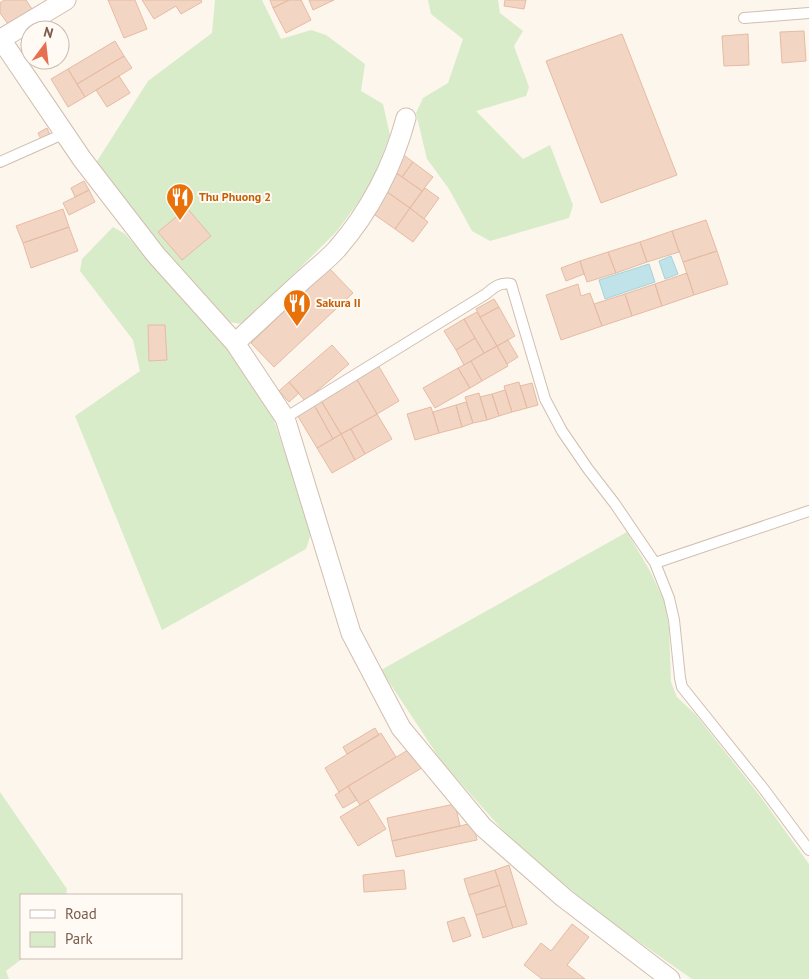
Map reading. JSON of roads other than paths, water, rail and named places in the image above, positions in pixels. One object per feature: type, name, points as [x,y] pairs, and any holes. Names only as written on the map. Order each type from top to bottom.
[{"type":"street","points":[[66,0],[0,38],[28,77],[63,134],[156,255],[235,343],[285,418],[350,633],[401,728],[483,827],[564,898],[670,979]]},
{"type":"street","points":[[235,343],[336,250],[358,222],[384,177],[401,137],[406,118]]},
{"type":"lane","points":[[744,18],[809,13]]},
{"type":"lane","points":[[0,162],[63,134]]},
{"type":"lane","points":[[285,418],[486,294],[498,284],[511,284],[545,398],[562,432],[615,504],[655,564],[669,598],[674,620],[682,687],[763,788],[809,850]]},
{"type":"lane","points":[[655,564],[809,511]]},
{"type":"water","points":[[671,256],[678,274],[665,279],[659,261]]},
{"type":"water","points":[[649,264],[655,282],[605,299],[599,280]]},
{"type":"place","name":"Thu Phuong 2","points":[[180,221]]},
{"type":"place","name":"Sakura II","points":[[297,327]]}]
